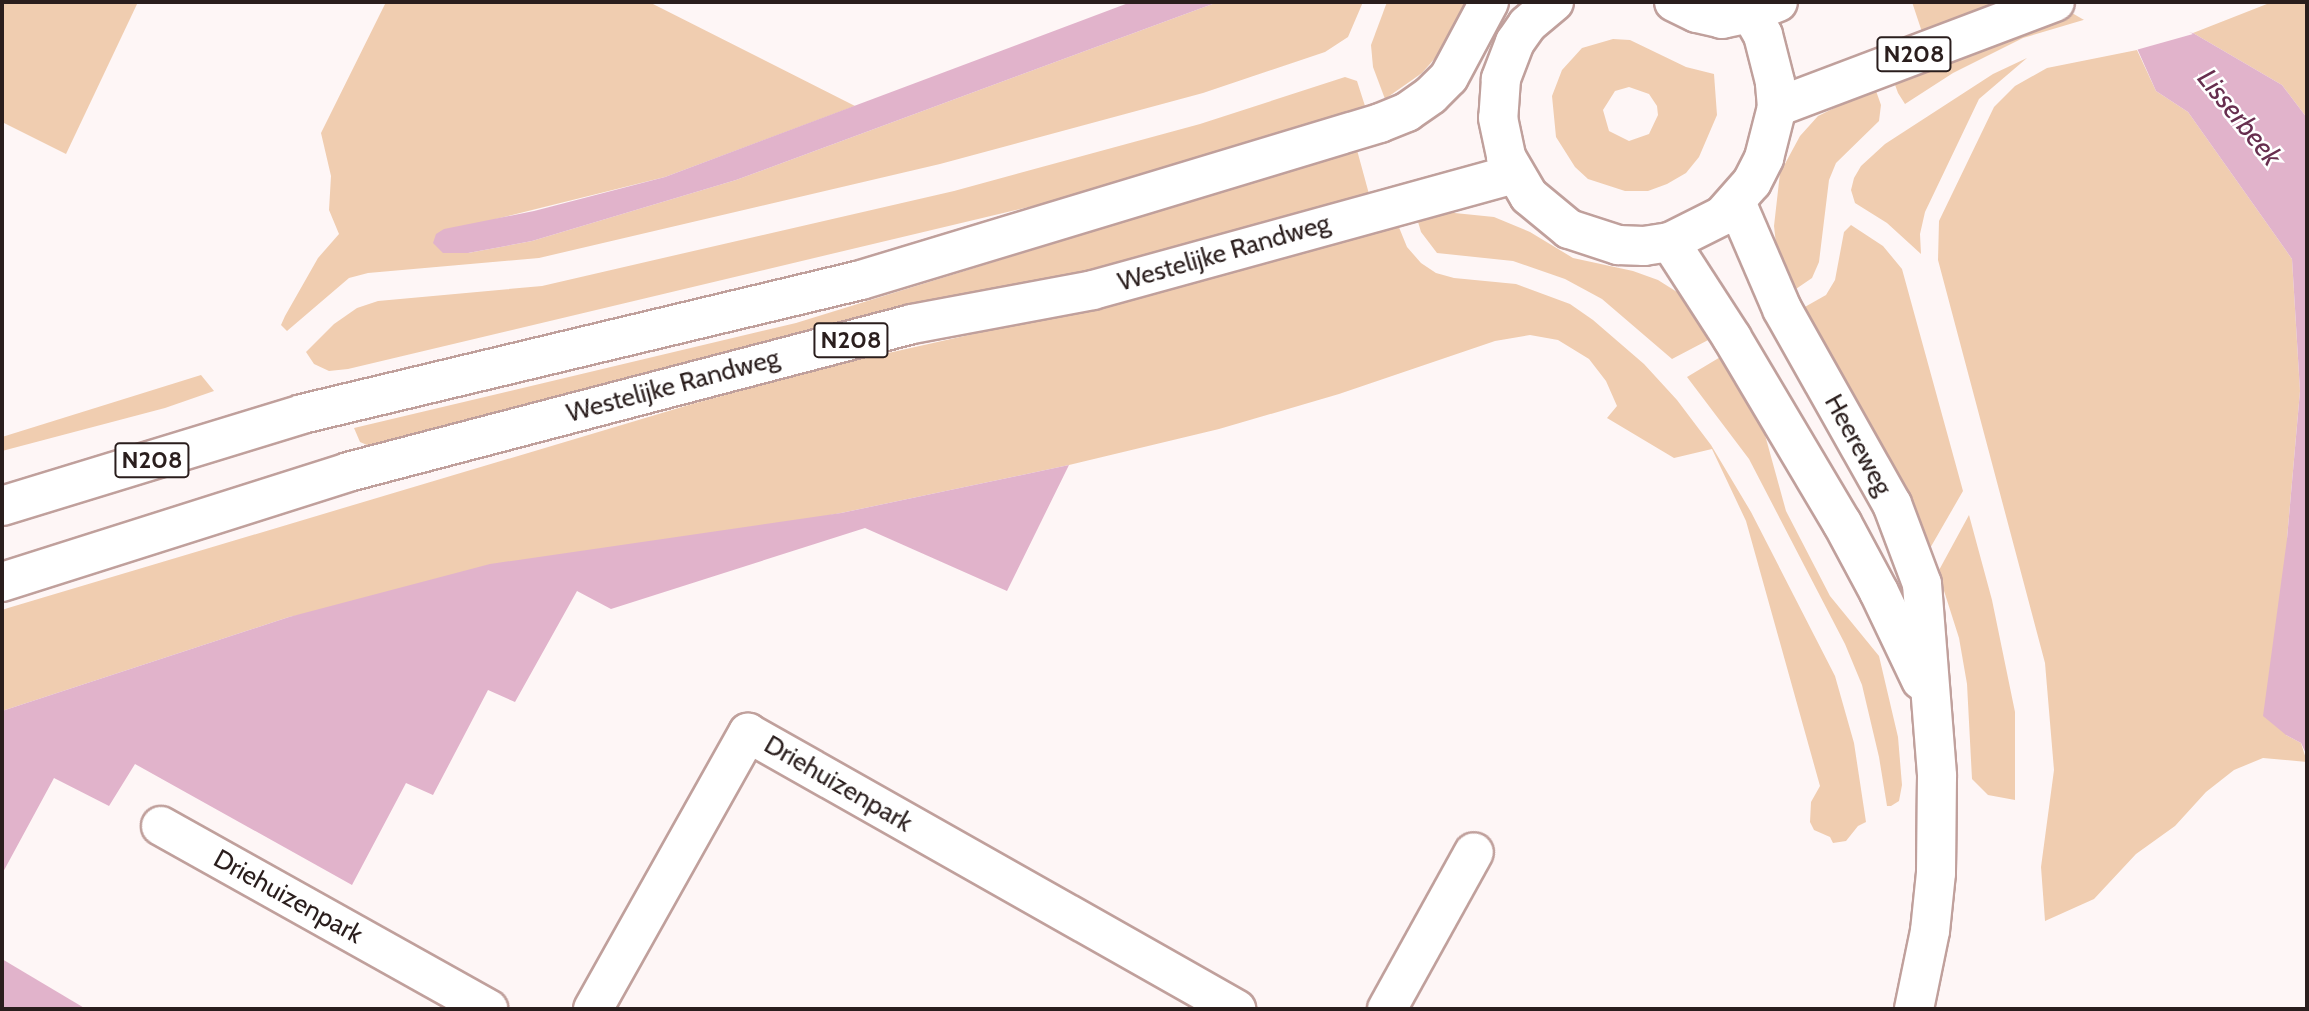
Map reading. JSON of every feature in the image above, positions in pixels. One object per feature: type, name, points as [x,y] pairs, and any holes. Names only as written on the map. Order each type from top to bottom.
[{"type":"main road","name":"N208","points":[[2,506],[302,414],[861,280],[1380,123],[1407,112],[1431,95],[1449,77],[1489,2]]},
{"type":"main road","points":[[1544,5],[1515,42],[1501,79],[1499,128],[1514,174],[1529,196],[1569,229],[1618,245],[1670,242],[1706,226],[1736,202],[1764,158],[1777,107],[1771,58],[1758,5],[1722,19],[1697,13],[1674,2]]},
{"type":"main road","name":"N208","points":[[1777,107],[2054,2]]},
{"type":"main road","name":"Westelijke Randweg","points":[[2,582],[348,472],[912,324],[1093,290],[1514,174]]},
{"type":"main road","name":"Heereweg","points":[[1736,202],[1782,309],[1892,504],[1922,584],[1937,776],[1936,873],[1930,931],[1914,1009]]},
{"type":"main road","name":"Heereweg","points":[[1670,242],[1737,346],[1842,523],[1880,592],[1931,701]]},
{"type":"main road","name":"Driehuizenpark","points":[[593,1009],[748,733],[1199,1000],[1236,1009]]},
{"type":"main road","name":"Driehuizenpark","points":[[162,826],[488,1009]]},
{"type":"main road","points":[[1387,1009],[1474,852]]},
{"type":"shaded area","points":[[2,2],[138,2],[66,154],[2,122]]},
{"type":"shaded area","points":[[386,2],[649,2],[855,106],[665,177],[496,219],[468,253],[532,241],[736,180],[1218,2],[1363,2],[1348,37],[1325,52],[1203,93],[940,164],[539,258],[368,273],[349,278],[287,331],[281,325],[285,316],[318,258],[339,234],[329,210],[331,176],[321,133]]},
{"type":"shaded area","points":[[1387,2],[1466,2],[1436,57],[1422,73],[1385,99],[1373,67],[1371,45]]},
{"type":"shaded area","points":[[1912,2],[2003,2],[1922,32]]},
{"type":"shaded area","points":[[2102,2],[2144,2],[2023,38],[1953,73],[1905,104],[1898,93],[1894,82]]},
{"type":"shaded area","points":[[2272,2],[2307,2],[2307,118],[2282,85],[2193,33]]},
{"type":"shaded area","points":[[1613,39],[1630,40],[1686,67],[1714,74],[1717,115],[1699,157],[1686,173],[1648,191],[1625,191],[1588,179],[1575,167],[1556,137],[1552,96],[1562,70],[1582,48]],"holes":[[[1629,87],[1649,94],[1657,106],[1658,115],[1649,134],[1629,141],[1609,131],[1603,110],[1615,91]]]},
{"type":"shaded area","points":[[2137,50],[2156,91],[2188,112],[2292,259],[2300,391],[2287,539],[2286,735],[2301,743],[2307,762],[2263,758],[2234,770],[2206,792],[2175,826],[2136,854],[2094,899],[2045,921],[2041,867],[2054,770],[2045,663],[1938,260],[1939,221],[1994,107],[2015,86],[2047,68]]},
{"type":"shaded area","points":[[2027,58],[1979,99],[1925,212],[1920,234],[1921,254],[1887,223],[1855,203],[1851,190],[1854,178],[1861,166],[1885,144],[1993,74]]},
{"type":"shaded area","points":[[1345,77],[1357,81],[1365,106],[1104,189],[348,369],[329,371],[314,364],[306,352],[334,324],[357,308],[378,301],[542,286],[954,191],[1200,124]]},
{"type":"shaded area","points":[[1875,88],[1881,105],[1879,121],[1836,163],[1829,180],[1819,262],[1812,278],[1793,291],[1776,244],[1774,226],[1780,173],[1800,136],[1818,116]]},
{"type":"shaded area","points":[[1357,150],[1369,194],[1169,254],[381,451],[360,442],[354,428],[796,323]]},
{"type":"shaded area","points":[[1435,211],[1494,217],[1530,232],[1573,258],[1633,271],[1658,280],[1677,292],[1699,316],[1712,338],[1672,359],[1602,299],[1565,279],[1513,261],[1437,253],[1421,232],[1416,215]]},
{"type":"shaded area","points":[[1396,220],[1407,247],[1421,263],[1436,273],[1454,278],[1516,284],[1570,304],[1593,320],[1644,364],[1677,400],[1711,445],[1751,512],[1835,676],[1854,743],[1866,822],[1858,826],[1846,841],[1833,843],[1830,837],[1814,830],[1810,822],[1811,802],[1820,786],[1746,521],[1712,449],[1674,458],[1607,418],[1617,406],[1606,381],[1589,359],[1558,340],[1530,335],[1495,341],[1339,394],[1219,429],[1069,465],[841,513],[289,617],[2,711],[2,610],[692,404],[848,362],[1098,306]]},
{"type":"shaded area","points":[[1851,225],[1883,246],[1902,269],[1963,491],[1929,550],[1876,436],[1803,308],[1826,295],[1835,280],[1844,232]]},
{"type":"shaded area","points":[[1722,356],[1762,424],[1786,511],[1830,596],[1879,656],[1898,737],[1902,785],[1899,801],[1891,806],[1887,806],[1862,685],[1845,644],[1749,459],[1687,377]]},
{"type":"shaded area","points":[[201,375],[214,391],[165,408],[2,451],[2,437]]},
{"type":"shaded area","points":[[1969,515],[1992,600],[2015,712],[2015,800],[1988,795],[1972,779],[1967,684],[1959,638],[1938,572]]},
{"type":"water","points":[[1131,2],[1218,2],[736,180],[532,241],[468,253],[443,253],[433,243],[436,234],[444,229],[534,211],[665,177]]},
{"type":"water","name":"Lisserbeek","points":[[2185,32],[2193,33],[2282,85],[2307,118],[2307,756],[2301,743],[2286,735],[2263,716],[2287,539],[2300,391],[2292,259],[2188,112],[2156,91],[2136,46]]},
{"type":"water","points":[[1069,465],[1007,591],[865,528],[611,609],[577,591],[515,702],[488,690],[433,795],[406,783],[352,885],[135,764],[109,806],[54,778],[2,874],[2,711],[289,617],[490,564],[841,513]]},
{"type":"water","points":[[2,959],[86,1009],[2,1009]]},
{"type":"pier","points":[[2053,2],[2134,2],[2193,34],[2136,50]]}]
